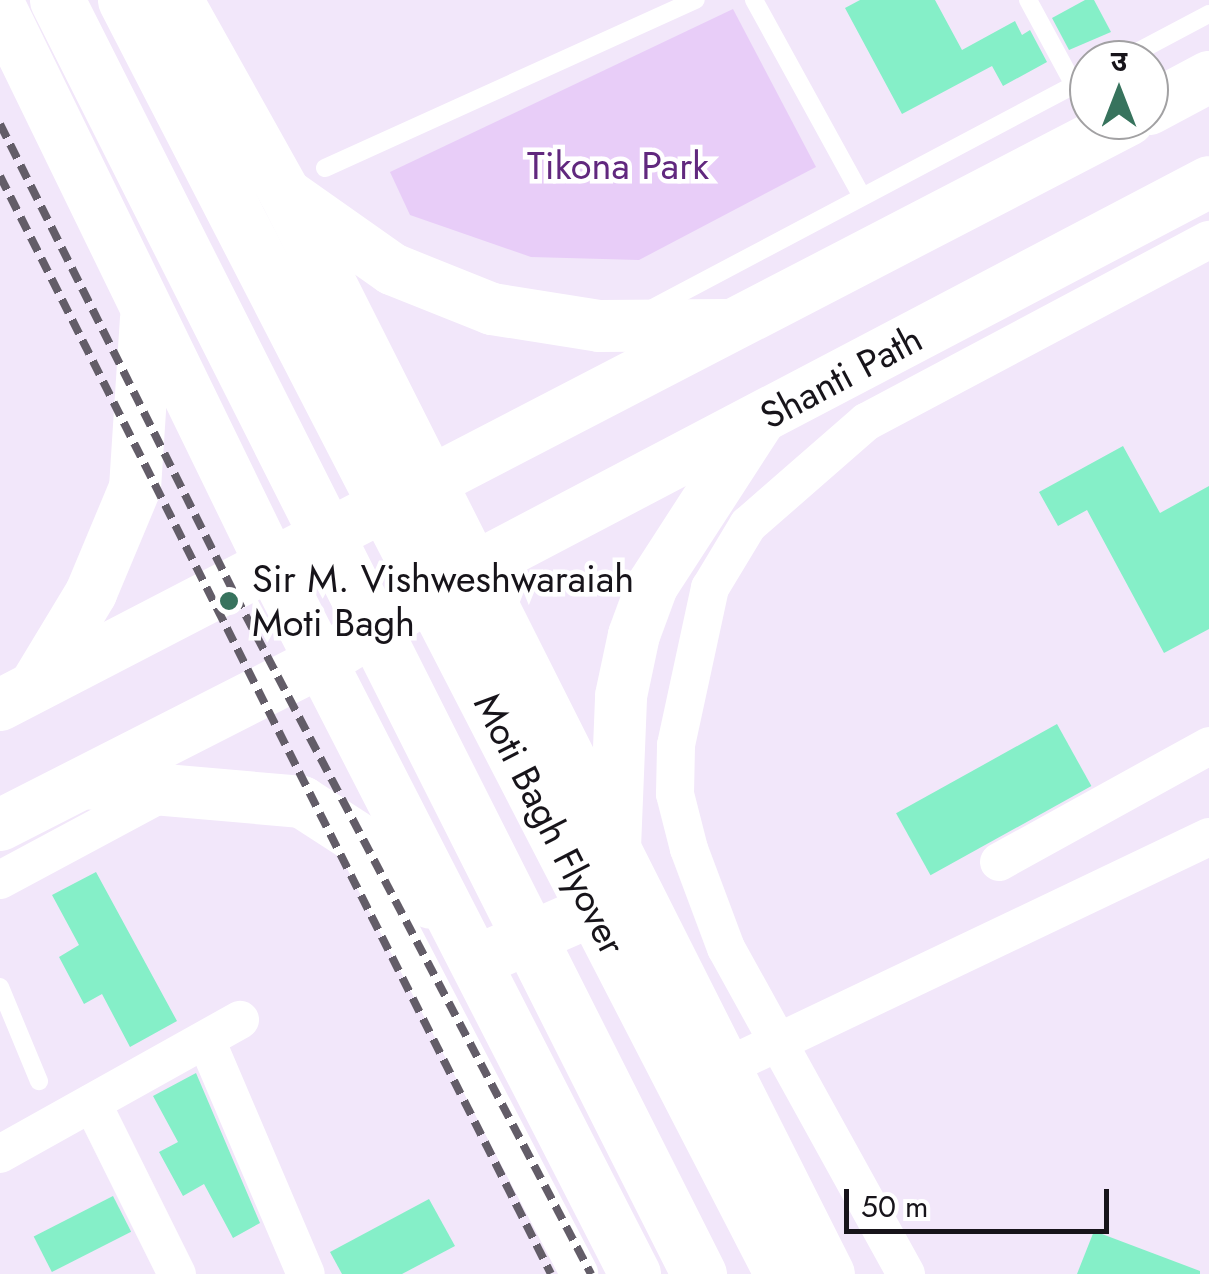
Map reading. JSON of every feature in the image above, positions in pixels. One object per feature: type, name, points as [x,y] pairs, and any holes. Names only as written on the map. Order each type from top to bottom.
[{"type":"main road","name":"Moti Bagh Flyover","points":[[57,0],[698,1274]]},
{"type":"main road","name":"Moti Bagh Flyover","points":[[125,0],[782,1274]]},
{"type":"main road","points":[[75,158],[94,184],[122,200],[153,204],[184,196],[209,177],[225,150],[229,118],[221,88],[177,0]]},
{"type":"main road","points":[[0,7],[75,158],[146,316],[635,1274]]},
{"type":"main road","points":[[1169,99],[1209,78]]},
{"type":"main road","points":[[221,88],[305,181],[392,268],[492,309],[624,326],[738,325]]},
{"type":"main road","points":[[17,696],[1090,140]]},
{"type":"main road","points":[[305,181],[472,569],[624,875],[830,1274]]},
{"type":"main road","name":"Shanti Path","points":[[0,825],[324,660],[472,569],[1209,182]]},
{"type":"main road","points":[[17,696],[92,593],[134,488],[146,316]]},
{"type":"main road","points":[[624,875],[621,696],[634,635],[652,586],[758,421]]},
{"type":"main road","points":[[82,783],[302,802],[348,828],[472,950]]},
{"type":"main road","points":[[472,950],[624,875]]},
{"type":"street","points":[[906,1274],[726,948],[675,794],[690,659],[710,588],[748,524],[866,422],[1209,240]]},
{"type":"street","points":[[999,862],[1209,746]]},
{"type":"street","points":[[0,880],[172,788]]},
{"type":"street","points":[[348,828],[579,1274]]},
{"type":"street","points":[[726,1067],[1209,837]]},
{"type":"street","points":[[0,1154],[240,1020]]},
{"type":"street","points":[[206,1040],[306,1274]]},
{"type":"street","points":[[92,1102],[179,1273]]},
{"type":"lane","points":[[305,181],[696,0]]},
{"type":"lane","points":[[754,0],[862,195]]},
{"type":"lane","points":[[1028,0],[1069,62]]},
{"type":"lane","points":[[1160,40],[1209,14]]},
{"type":"lane","points":[[624,326],[862,195],[1069,88]]},
{"type":"lane","points":[[0,988],[40,1081]]},
{"type":"green space","name":"Tikona Park","points":[[733,9],[816,167],[639,260],[531,257],[410,215],[390,172]]},
{"type":"building","points":[[860,0],[935,0],[962,50],[1015,21],[1022,35],[1030,30],[1047,62],[1003,86],[992,66],[902,114],[845,8]]},
{"type":"building","points":[[1085,0],[1094,0],[1111,32],[1092,40],[1069,40],[1069,50],[1052,18]]},
{"type":"building","points":[[1123,446],[1160,513],[1209,486],[1209,629],[1164,653],[1087,510],[1058,526],[1039,492]]},
{"type":"building","points":[[1057,724],[1091,786],[930,875],[896,813]]},
{"type":"building","points":[[96,872],[177,1021],[130,1047],[102,994],[84,1004],[59,957],[79,945],[52,895]]},
{"type":"building","points":[[196,1073],[260,1223],[233,1238],[204,1184],[183,1196],[159,1152],[178,1142],[153,1096]]},
{"type":"building","points":[[113,1196],[131,1232],[52,1272],[34,1236]]},
{"type":"building","points":[[429,1199],[455,1246],[402,1274],[342,1274],[330,1252]]},
{"type":"building","points":[[1094,1231],[1200,1271],[1200,1274],[1077,1274]]},
{"type":"railway","points":[[0,124],[235,595],[591,1274]]},
{"type":"railway","points":[[0,176],[551,1274]]},
{"type":"place","name":"Sir M. Vishweshwaraiah Moti Bagh","points":[[229,601]]}]
